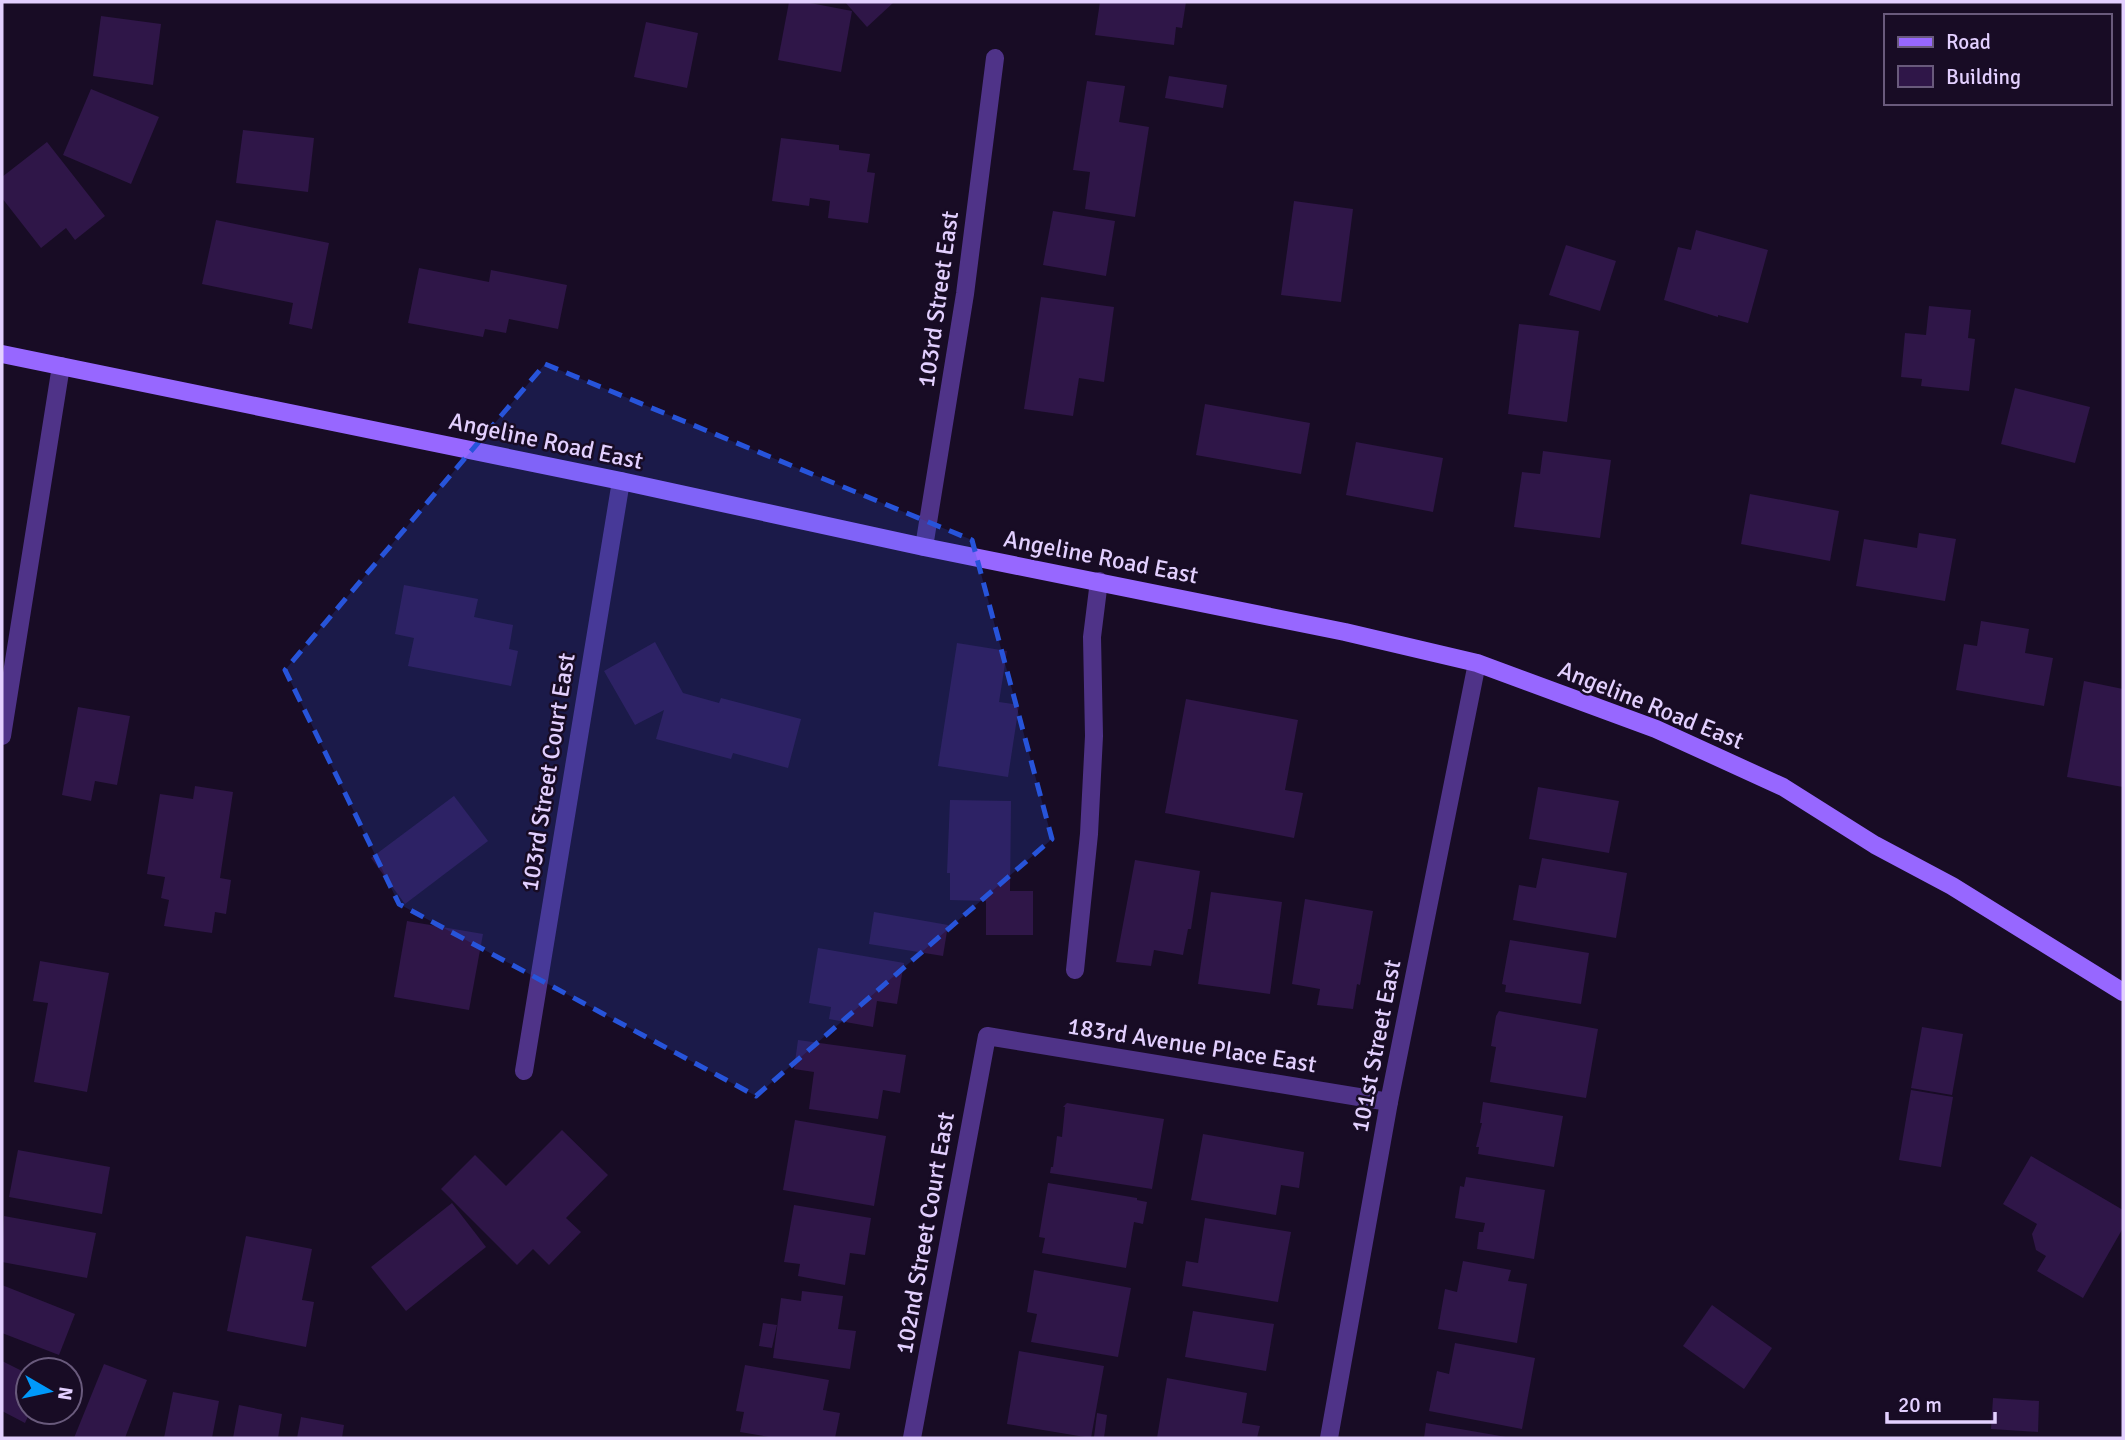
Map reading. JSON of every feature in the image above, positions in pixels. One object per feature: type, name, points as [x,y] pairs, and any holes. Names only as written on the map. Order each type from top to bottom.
[{"type":"street","name":"103rd Street East","points":[[924,547],[965,294],[995,58]]},
{"type":"street","name":"Angeline Road East","points":[[2,354],[621,481],[924,547],[1345,632],[1477,663],[1656,729],[1783,787],[1875,845],[1952,886],[2123,992]]},
{"type":"street","points":[[2,736],[61,366]]},
{"type":"street","name":"103rd Street Court East","points":[[524,1071],[621,481]]},
{"type":"street","points":[[1075,970],[1089,834],[1094,736],[1092,637],[1099,581]]},
{"type":"street","name":"101st Street East","points":[[1329,1438],[1390,1102],[1477,663]]},
{"type":"street","name":"183rd Avenue Place East","points":[[987,1036],[1390,1102]]},
{"type":"street","name":"102nd Street Court East","points":[[912,1438],[987,1036]]},
{"type":"highlighted area","points":[[545,364],[972,540],[1052,839],[756,1096],[399,904],[285,670]]},
{"type":"building","points":[[789,2],[805,2],[852,11],[841,72],[778,60]]},
{"type":"building","points":[[845,2],[894,2],[867,27]]},
{"type":"building","points":[[1100,2],[1186,2],[1182,28],[1176,27],[1174,45],[1095,35]]},
{"type":"building","points":[[101,16],[161,24],[153,85],[93,76]]},
{"type":"building","points":[[646,22],[698,33],[687,88],[634,77]]},
{"type":"building","points":[[1169,76],[1227,85],[1223,108],[1165,98]]},
{"type":"building","points":[[1087,81],[1125,86],[1119,122],[1149,127],[1135,217],[1085,209],[1090,172],[1073,170]]},
{"type":"building","points":[[91,89],[159,117],[131,184],[63,155]]},
{"type":"building","points":[[243,130],[314,138],[308,192],[236,183]]},
{"type":"building","points":[[781,138],[839,145],[839,150],[870,154],[867,172],[875,173],[868,223],[828,218],[830,201],[810,198],[809,206],[772,201]]},
{"type":"building","points":[[47,142],[105,216],[75,240],[66,228],[41,248],[2,198],[2,177]]},
{"type":"building","points":[[1294,201],[1353,209],[1341,302],[1281,295]]},
{"type":"building","points":[[1053,211],[1115,221],[1106,276],[1043,265]]},
{"type":"building","points":[[216,220],[329,243],[312,329],[289,324],[293,303],[202,284]]},
{"type":"building","points":[[1696,230],[1768,250],[1748,323],[1718,317],[1664,300],[1678,247],[1691,250]]},
{"type":"building","points":[[1566,245],[1616,261],[1600,311],[1549,295]]},
{"type":"building","points":[[419,268],[489,282],[491,270],[567,285],[558,329],[509,319],[506,333],[485,329],[483,337],[408,323]]},
{"type":"building","points":[[1041,297],[1114,307],[1104,382],[1079,378],[1073,416],[1024,409]]},
{"type":"building","points":[[1929,306],[1971,310],[1968,338],[1975,339],[1969,391],[1921,386],[1922,379],[1901,377],[1905,333],[1926,335]]},
{"type":"building","points":[[1519,324],[1579,331],[1567,422],[1508,414]]},
{"type":"building","points":[[2015,388],[2090,407],[2075,463],[2001,444]]},
{"type":"building","points":[[1205,404],[1310,423],[1301,474],[1196,455]]},
{"type":"building","points":[[1356,442],[1443,458],[1433,512],[1346,495]]},
{"type":"building","points":[[1543,451],[1611,460],[1600,538],[1514,527],[1522,472],[1540,474]]},
{"type":"building","points":[[1750,494],[1839,511],[1830,561],[1741,544]]},
{"type":"building","points":[[1919,533],[1956,539],[1945,601],[1856,586],[1864,539],[1917,548]]},
{"type":"building","points":[[404,585],[478,599],[474,617],[513,625],[509,649],[518,651],[511,686],[408,666],[414,638],[395,634]]},
{"type":"building","points":[[1981,621],[2029,629],[2025,653],[2053,658],[2044,706],[1956,690],[1964,644],[1977,646]]},
{"type":"building","points":[[655,642],[683,693],[719,703],[721,698],[801,719],[788,768],[733,753],[731,759],[656,739],[664,710],[635,725],[604,671]]},
{"type":"building","points":[[957,643],[1007,651],[999,702],[1019,705],[1008,777],[938,766]]},
{"type":"building","points":[[2084,681],[2123,689],[2123,787],[2067,777]]},
{"type":"building","points":[[1186,699],[1298,720],[1285,790],[1303,793],[1294,838],[1165,813]]},
{"type":"building","points":[[78,707],[130,716],[117,785],[95,781],[91,801],[62,795]]},
{"type":"building","points":[[195,786],[233,792],[220,878],[231,880],[226,914],[215,912],[212,933],[164,926],[169,900],[161,898],[165,877],[147,874],[160,794],[193,799]]},
{"type":"building","points":[[1538,787],[1619,801],[1609,853],[1529,839]]},
{"type":"building","points":[[454,796],[488,841],[405,904],[371,858]]},
{"type":"building","points":[[950,800],[1011,801],[1010,891],[1033,891],[1033,935],[986,935],[986,901],[950,900],[950,873],[947,873]]},
{"type":"building","points":[[1542,858],[1627,873],[1616,938],[1513,920],[1519,885],[1536,888]]},
{"type":"building","points":[[1135,860],[1200,871],[1191,929],[1188,929],[1183,955],[1154,950],[1151,966],[1116,962]]},
{"type":"building","points":[[1211,892],[1282,902],[1270,994],[1198,984]]},
{"type":"building","points":[[1305,899],[1373,911],[1353,1009],[1317,1005],[1320,989],[1292,984]]},
{"type":"building","points":[[874,912],[948,925],[943,956],[869,944]]},
{"type":"building","points":[[407,921],[483,934],[469,1010],[394,997]]},
{"type":"building","points":[[1510,940],[1589,953],[1581,1004],[1505,992],[1506,985],[1502,984]]},
{"type":"building","points":[[818,948],[904,963],[897,1004],[877,1001],[873,1027],[829,1019],[831,1007],[809,1003]]},
{"type":"building","points":[[40,961],[109,973],[87,1092],[34,1082],[48,1003],[33,1001]]},
{"type":"building","points":[[1499,1011],[1598,1029],[1586,1098],[1490,1082],[1496,1047],[1491,1046]]},
{"type":"building","points":[[1922,1027],[1963,1034],[1952,1095],[1911,1088]]},
{"type":"building","points":[[798,1040],[906,1055],[900,1093],[883,1090],[878,1119],[809,1109],[814,1072],[794,1069]]},
{"type":"building","points":[[1911,1090],[1953,1097],[1941,1167],[1899,1160]]},
{"type":"building","points":[[1483,1102],[1563,1116],[1554,1167],[1478,1154],[1479,1147],[1476,1147],[1482,1123]]},
{"type":"building","points":[[1067,1103],[1164,1119],[1152,1189],[1050,1173],[1057,1136],[1062,1137],[1063,1107]]},
{"type":"building","points":[[795,1120],[886,1136],[874,1206],[783,1190]]},
{"type":"building","points":[[562,1130],[608,1175],[566,1218],[581,1232],[549,1265],[533,1249],[517,1265],[441,1189],[475,1155],[506,1186]]},
{"type":"building","points":[[1203,1134],[1304,1152],[1299,1188],[1281,1185],[1276,1215],[1191,1200]]},
{"type":"building","points":[[18,1150],[110,1167],[102,1214],[9,1197]]},
{"type":"building","points":[[2031,1156],[2123,1210],[2123,1228],[2083,1298],[2037,1271],[2046,1256],[2036,1250],[2032,1234],[2037,1224],[2003,1204]]},
{"type":"building","points":[[1466,1177],[1545,1190],[1534,1259],[1477,1249],[1479,1232],[1483,1232],[1485,1223],[1455,1218],[1460,1186],[1464,1187]]},
{"type":"building","points":[[1048,1183],[1147,1202],[1143,1224],[1134,1222],[1126,1268],[1042,1253],[1045,1238],[1039,1237]]},
{"type":"building","points":[[452,1203],[486,1247],[406,1311],[371,1267]]},
{"type":"building","points":[[794,1205],[871,1218],[865,1255],[850,1253],[845,1285],[798,1276],[800,1264],[784,1262]]},
{"type":"building","points":[[4,1216],[96,1233],[87,1278],[2,1262]]},
{"type":"building","points":[[1205,1218],[1291,1232],[1278,1302],[1182,1286],[1186,1261],[1198,1263]]},
{"type":"building","points":[[246,1236],[312,1249],[302,1300],[314,1302],[306,1347],[227,1331]]},
{"type":"building","points":[[1463,1261],[1511,1270],[1508,1281],[1527,1284],[1517,1343],[1438,1329],[1445,1289],[1457,1292]]},
{"type":"building","points":[[1034,1270],[1131,1288],[1118,1357],[1031,1342],[1037,1314],[1027,1312]]},
{"type":"building","points":[[2,1285],[75,1314],[59,1355],[2,1333]]},
{"type":"building","points":[[802,1291],[843,1296],[838,1329],[856,1331],[850,1369],[773,1358],[781,1298],[801,1301]]},
{"type":"building","points":[[1712,1305],[1772,1348],[1744,1389],[1683,1346]]},
{"type":"building","points":[[1193,1311],[1274,1324],[1266,1371],[1185,1357]]},
{"type":"building","points":[[763,1323],[777,1325],[772,1348],[759,1346]]},
{"type":"building","points":[[1455,1343],[1535,1358],[1522,1429],[1429,1411],[1437,1371],[1449,1374]]},
{"type":"building","points":[[1019,1351],[1104,1366],[1091,1438],[1007,1424]]},
{"type":"building","points":[[2,1361],[14,1367],[14,1417],[2,1411]]},
{"type":"building","points":[[104,1364],[147,1380],[125,1438],[74,1438],[79,1426],[84,1426],[84,1413]]},
{"type":"building","points":[[745,1365],[829,1380],[823,1410],[840,1413],[835,1438],[775,1438],[740,1432],[744,1412],[736,1411]]},
{"type":"building","points":[[1167,1378],[1247,1393],[1242,1423],[1260,1426],[1257,1438],[1157,1438]]},
{"type":"building","points":[[173,1392],[219,1401],[212,1438],[164,1438]]},
{"type":"building","points":[[1993,1398],[2039,1401],[2038,1432],[1991,1429]]},
{"type":"building","points":[[239,1405],[282,1414],[278,1438],[233,1438]]},
{"type":"building","points":[[1097,1413],[1107,1415],[1104,1438],[1094,1437]]},
{"type":"building","points":[[301,1417],[344,1425],[342,1438],[297,1438]]},
{"type":"building","points":[[1426,1423],[1506,1437],[1506,1438],[1424,1438]]}]
